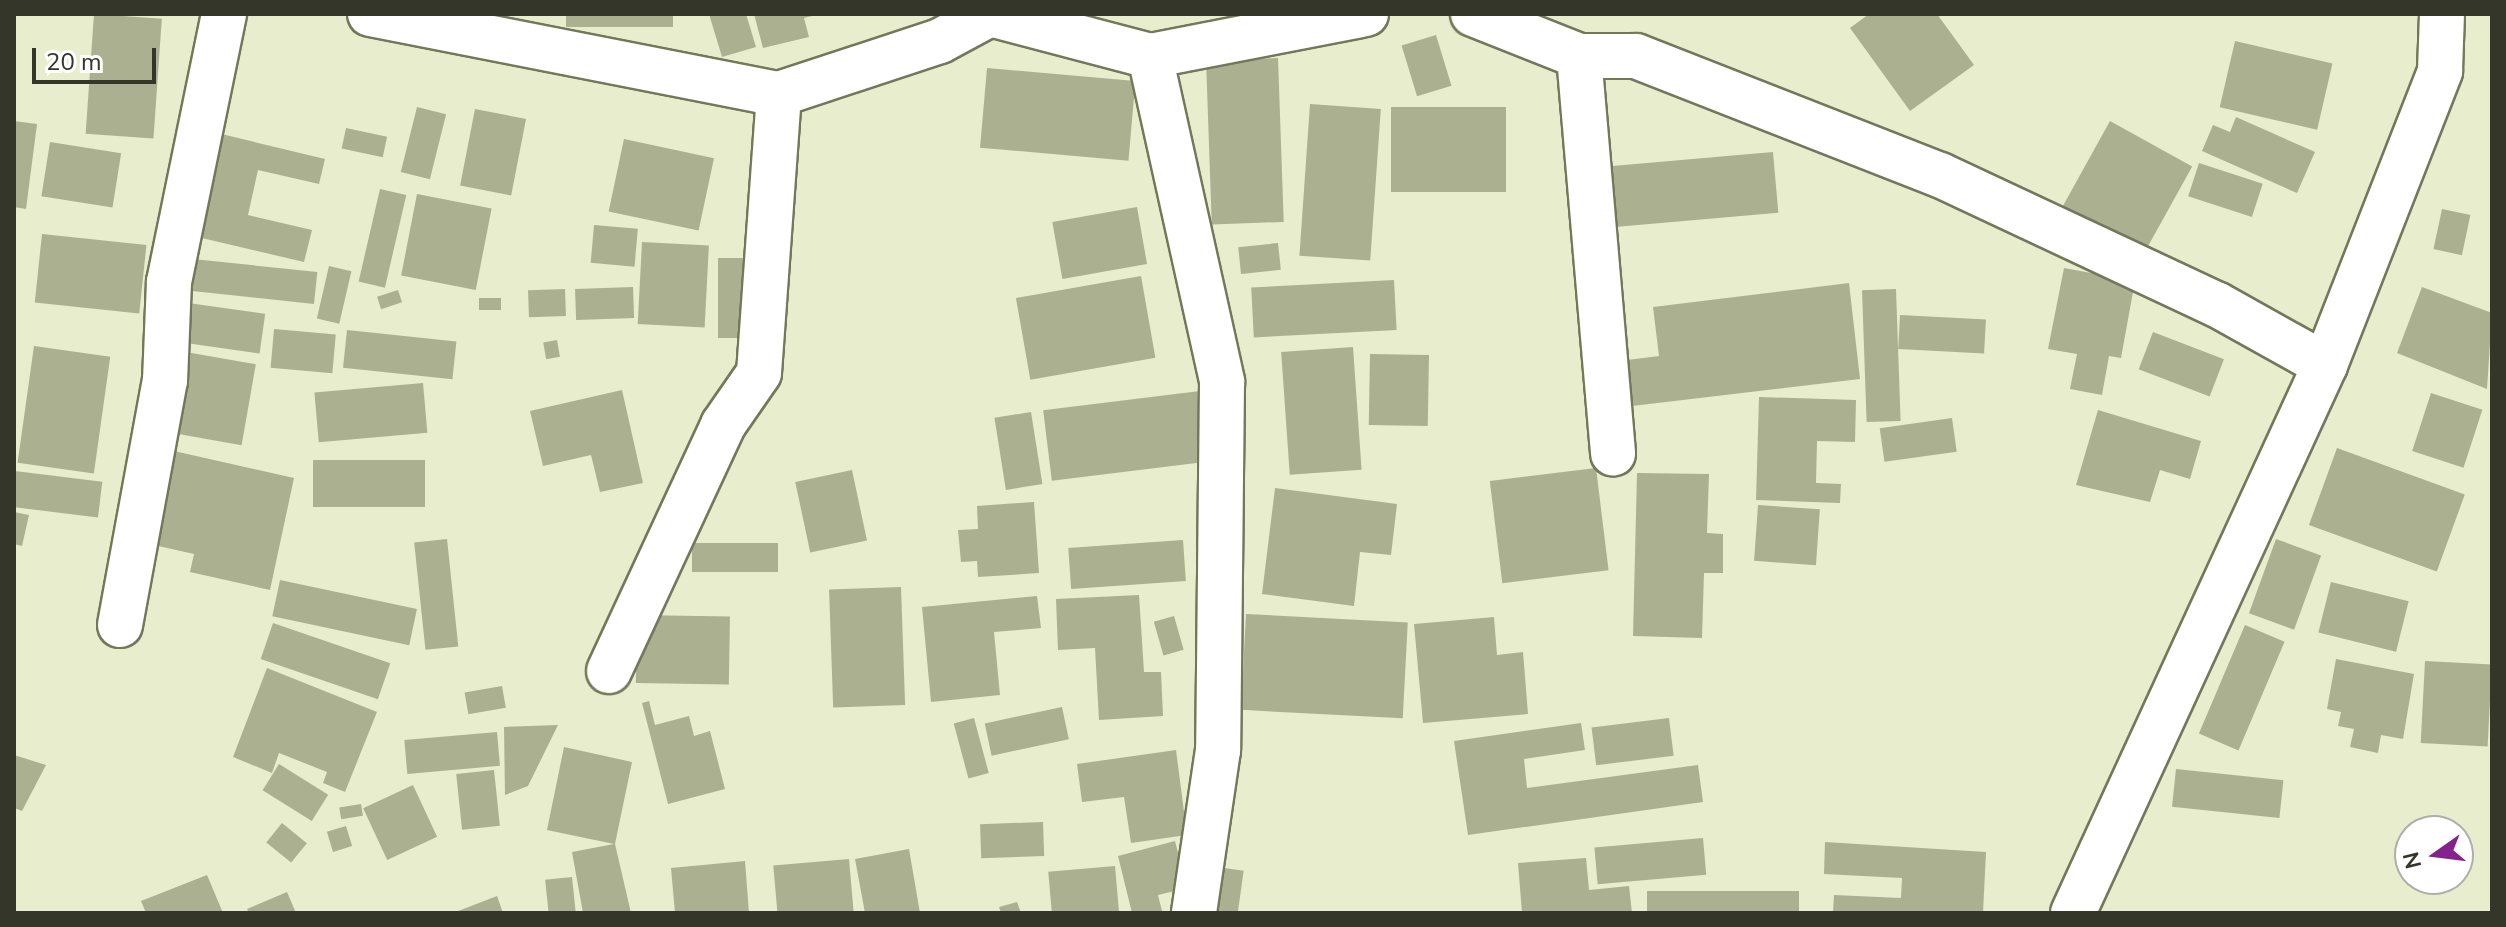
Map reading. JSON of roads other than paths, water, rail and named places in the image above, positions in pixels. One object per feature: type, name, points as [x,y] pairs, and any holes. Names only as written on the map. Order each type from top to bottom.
[{"type":"street","points":[[120,625],[165,381],[169,282],[224,14]]},
{"type":"street","points":[[370,14],[779,94],[940,41],[990,14],[1150,56],[1366,14]]},
{"type":"street","points":[[1473,14],[1579,56],[1636,56],[1940,175],[2216,304],[2325,365]]},
{"type":"street","points":[[2073,913],[2325,365],[2440,71],[2442,14]]},
{"type":"street","points":[[1150,56],[1222,382],[1218,750],[1194,913]]},
{"type":"street","points":[[1579,56],[1613,454]]},
{"type":"street","points":[[609,671],[723,425],[759,373],[779,94]]}]
